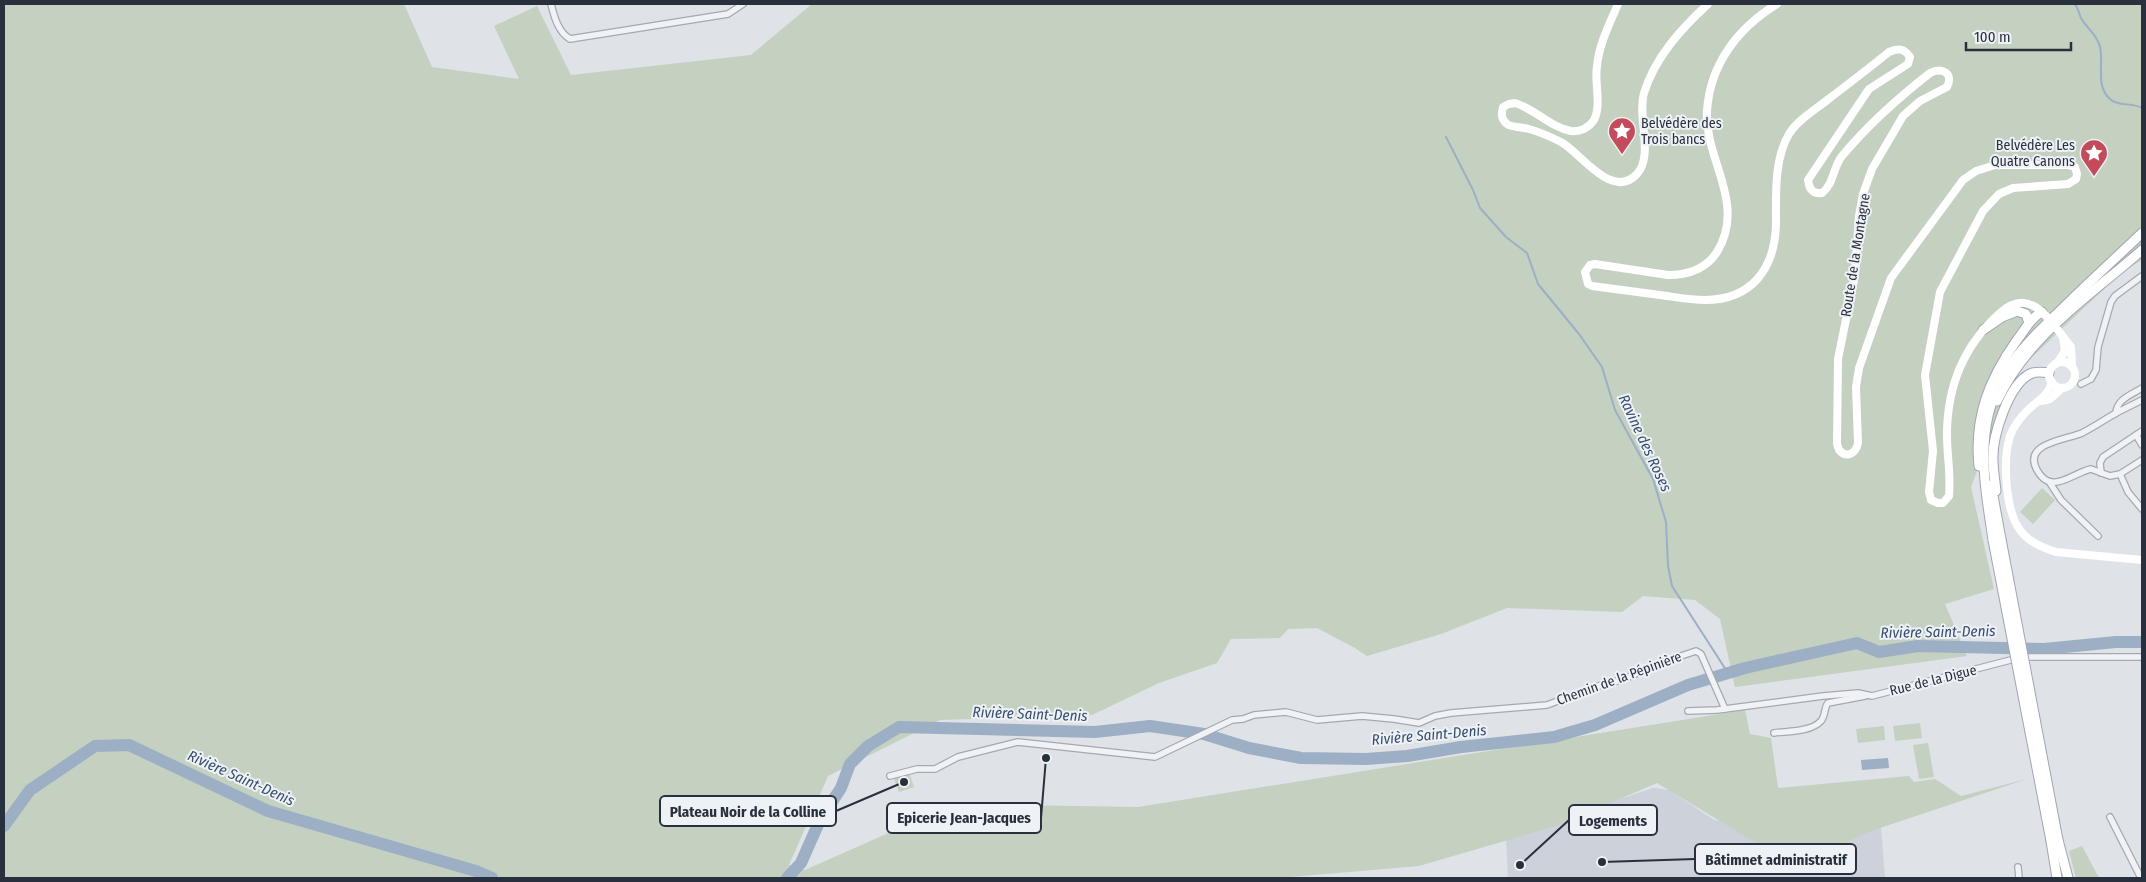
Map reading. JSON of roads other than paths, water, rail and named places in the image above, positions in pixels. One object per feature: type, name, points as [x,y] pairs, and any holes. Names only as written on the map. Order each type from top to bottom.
[{"type":"main road","points":[[1618,4],[1606,33],[1596,66],[1597,106],[1596,114],[1590,125],[1580,130],[1567,130],[1515,103],[1503,107],[1501,113],[1501,117],[1508,125],[1539,132],[1562,143],[1578,154],[1601,177],[1613,181],[1628,180],[1634,177],[1643,166],[1644,149],[1641,112],[1644,94],[1652,73],[1670,44],[1708,4]]},
{"type":"main road","name":"Route de la Montagne","points":[[1777,4],[1750,23],[1735,40],[1725,54],[1710,91],[1707,124],[1722,176],[1728,214],[1723,238],[1715,255],[1700,268],[1677,275],[1595,264],[1590,265],[1585,272],[1588,284],[1705,300],[1725,298],[1754,284],[1763,273],[1771,255],[1775,233],[1776,191],[1779,169],[1783,148],[1788,135],[1806,117],[1889,52],[1900,49],[1904,50],[1910,57],[1908,64],[1869,89],[1808,180],[1810,190],[1815,193],[1822,193],[1827,190],[1838,162],[1887,109],[1930,73],[1943,70],[1948,74],[1950,79],[1947,87],[1920,101],[1899,121],[1872,169],[1863,194],[1859,216],[1855,275],[1838,359],[1838,450],[1846,455],[1857,449],[1856,386],[1859,368],[1891,278],[1963,180],[1976,171],[1995,165],[2072,165],[2078,174],[2076,180],[2072,183],[2013,188],[1999,194],[1983,210],[1940,292],[1925,375],[1933,451],[1929,492],[1931,500],[1938,504],[1949,496],[1948,413],[1954,382],[1965,355],[1983,330],[2002,311],[2019,302],[2031,304],[2045,314],[2071,346],[2072,366]]},
{"type":"main road","points":[[2057,878],[2054,841],[1997,539],[1986,492],[1983,463],[1985,434],[1988,413],[2003,376],[2012,360],[2030,340],[2142,233]]},
{"type":"main road","points":[[1997,539],[1987,460],[1988,434],[1998,400],[2009,378],[2046,332],[2142,250]]},
{"type":"main road","points":[[1983,330],[2002,317],[2017,311],[2026,314],[2029,323]]},
{"type":"main road","points":[[1997,539],[1980,474],[1977,448],[1978,424],[1991,381],[2029,323],[2045,314]]},
{"type":"main road","points":[[2062,336],[2065,350],[2058,362],[2052,366],[2049,373],[2052,382],[2049,391],[2021,417],[2012,431],[2007,446],[2009,499],[2013,518],[2021,532],[2043,548],[2056,552],[2142,560]]},
{"type":"main road","points":[[2039,401],[2050,399],[2062,388],[2069,386],[2074,380],[2075,373],[2072,366],[2066,362],[2058,362]]},
{"type":"main road","points":[[1997,539],[1993,460],[1994,436],[2009,399],[2022,381],[2031,373],[2049,373]]},
{"type":"main road","points":[[2052,382],[2062,388]]},
{"type":"main road","points":[[2054,841],[2068,878]]},
{"type":"street","points":[[551,4],[562,32],[570,39],[728,14],[743,4]]},
{"type":"street","points":[[2080,384],[2091,379],[2096,370],[2098,347],[2111,302],[2115,296],[2142,276]]},
{"type":"street","points":[[2116,413],[2118,404],[2142,388]]},
{"type":"street","points":[[2098,536],[2061,500],[2050,483],[2043,478],[2035,467],[2033,458],[2035,453],[2048,444],[2091,429],[2116,413],[2142,400]]},
{"type":"street","points":[[2101,473],[2100,463],[2103,457],[2142,431]]},
{"type":"street","points":[[2136,435],[2142,445]]},
{"type":"street","points":[[2050,483],[2063,482],[2091,469],[2110,476],[2120,474],[2142,460]]},
{"type":"street","points":[[2120,474],[2128,492],[2142,508]]},
{"type":"street","name":"Chemin de la Pépinière","points":[[890,776],[917,769],[935,769],[958,758],[1018,742],[1155,758],[1232,720],[1254,715],[1286,712],[1317,720],[1362,716],[1419,723],[1435,716],[1451,713],[1547,705],[1595,687],[1624,680],[1692,652],[1699,652],[1724,707]]},
{"type":"street","name":"Rue de la Digue","points":[[1688,711],[1858,693],[1867,696],[2022,657],[2142,656]]},
{"type":"street","points":[[1774,733],[1811,728],[1822,720],[1828,703],[1867,696]]},
{"type":"street","points":[[2110,817],[2140,878]]},
{"type":"street","points":[[2018,867],[2019,878]]},
{"type":"water","points":[[1888,758],[1889,768],[1862,770],[1861,760]]},
{"type":"waterway","points":[[2075,4],[2081,18],[2099,42],[2101,81],[2105,94],[2117,103],[2142,108]]},
{"type":"waterway","name":"Ravine des Roses","points":[[1446,137],[1480,208],[1506,237],[1527,253],[1538,284],[1579,334],[1602,367],[1615,410],[1653,479],[1666,522],[1668,566],[1672,586],[1728,673]]},
{"type":"waterway","name":"Rivière Saint-Denis","points":[[787,878],[801,863],[820,820],[841,788],[850,764],[868,746],[899,727],[1095,732],[1150,726],[1204,734],[1249,748],[1301,758],[1366,759],[1407,756],[1461,747],[1554,737],[1595,725],[1688,685],[1745,668],[1857,643],[1879,652],[1918,646],[2044,649],[2116,642],[2142,642]]},
{"type":"waterway","name":"Rivière Saint-Denis","points":[[4,826],[30,790],[95,746],[129,745],[268,811],[476,871],[492,878]]},
{"type":"place","name":"Belvédère des Trois bancs","points":[[1622,155]]},
{"type":"place","name":"Belvédère Les Quatre Canons","points":[[2094,177]]},
{"type":"place","name":"Epicerie Jean-Jacques","points":[[1046,758]]},
{"type":"place","name":"Plateau Noir de la Colline","points":[[904,782]]},
{"type":"place","name":"Bâtimnet administratif","points":[[1602,862]]},
{"type":"place","name":"Logements","points":[[1520,865]]}]
